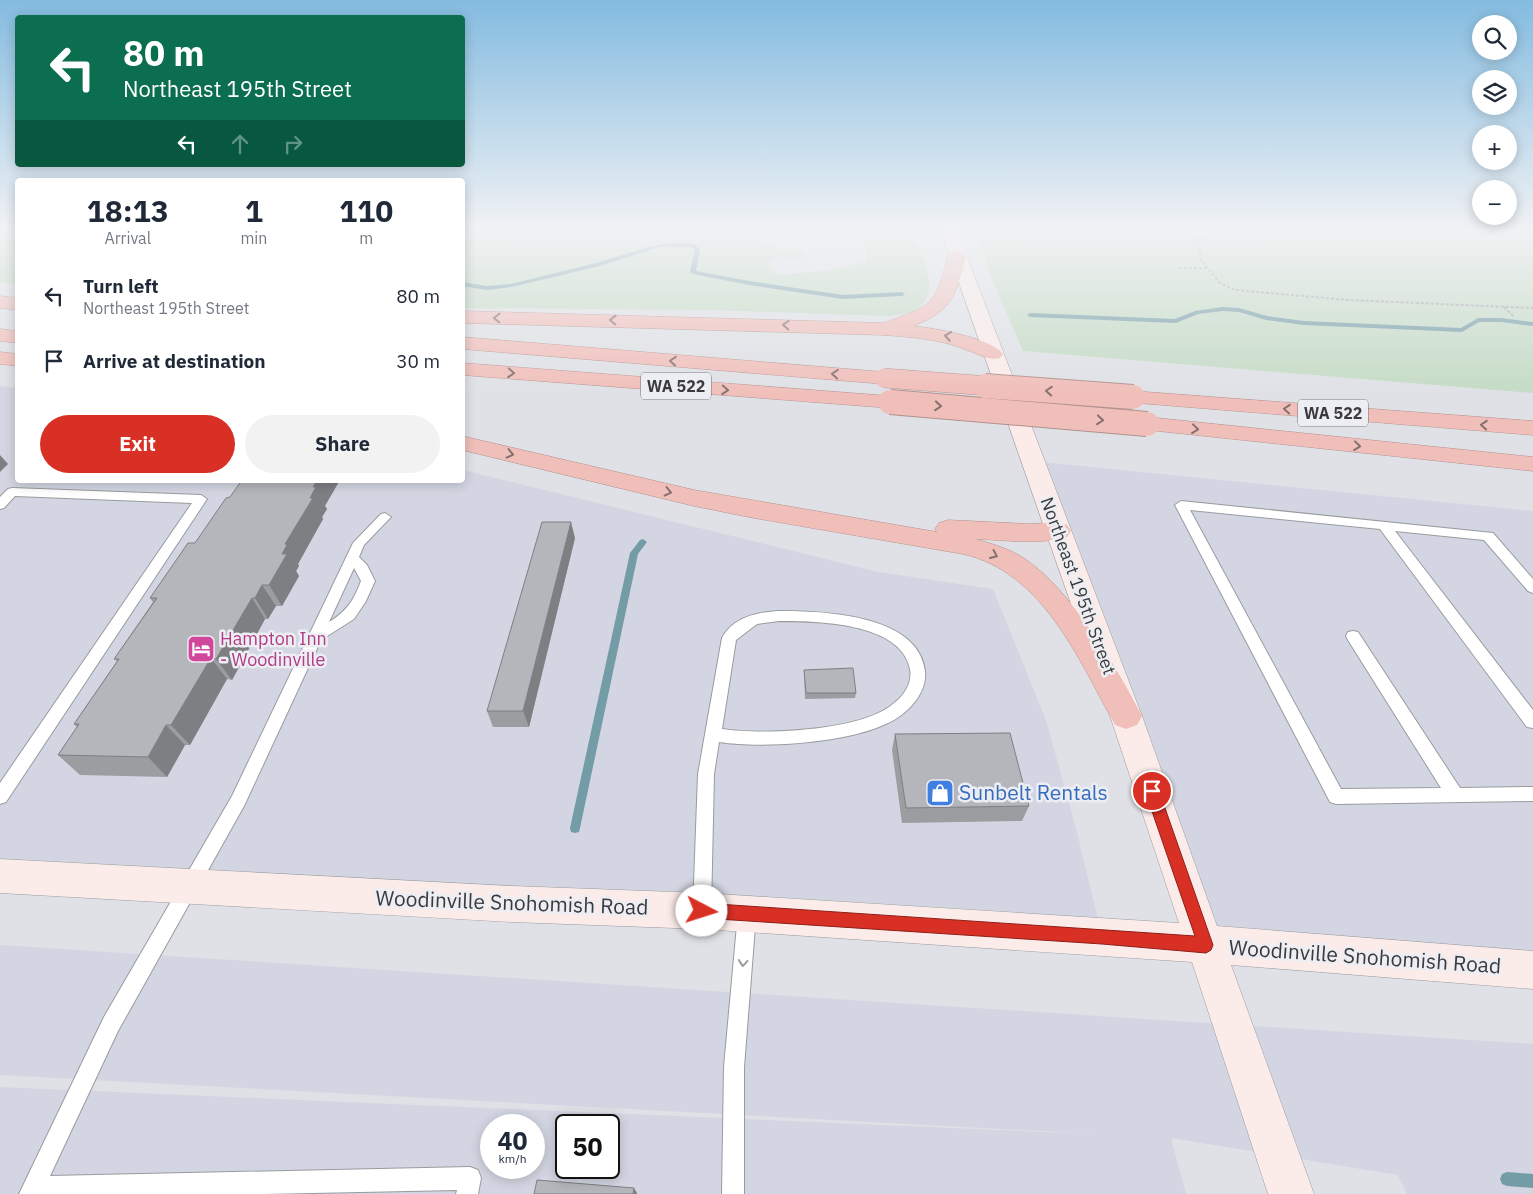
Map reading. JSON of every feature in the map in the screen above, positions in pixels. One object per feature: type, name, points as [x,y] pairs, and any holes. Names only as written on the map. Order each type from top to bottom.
[{"type":"highway","points":[[882,330],[920,317],[938,306],[944,299],[950,284]]},
{"type":"highway","points":[[0,294],[15,294]]},
{"type":"highway","points":[[0,302],[15,304]]},
{"type":"highway","points":[[465,317],[748,323],[882,330],[948,336],[970,342],[993,354]]},
{"type":"highway","points":[[0,336],[15,337]]},
{"type":"highway","name":"WA 522","points":[[465,343],[1132,398],[1533,428]]},
{"type":"highway","points":[[0,358],[15,360]]},
{"type":"highway","name":"WA 522","points":[[465,369],[1147,424],[1533,464]]},
{"type":"highway","points":[[465,445],[694,498],[978,548],[993,554],[1017,566],[1036,582],[1055,603],[1126,716]]},
{"type":"highway","points":[[810,518],[927,528],[1030,532],[1058,531]]},
{"type":"main road","name":"Northeast 195th Street","points":[[967,284],[1126,716],[1291,1194]]},
{"type":"main road","name":"Woodinville Snohomish Road","points":[[0,876],[188,888],[512,904],[702,911],[1102,936],[1533,970]]},
{"type":"lane","points":[[0,505],[12,492],[201,500],[0,797]]},
{"type":"lane","points":[[1533,588],[1488,536],[1181,505],[1336,797],[1533,794]]},
{"type":"lane","points":[[385,517],[359,542],[238,801],[110,1024],[32,1191],[470,1178],[467,1194]]},
{"type":"lane","points":[[1384,526],[1533,722]]},
{"type":"lane","points":[[316,636],[342,622],[361,602],[368,580],[362,568],[352,558]]},
{"type":"lane","points":[[702,911],[706,774],[729,638],[738,628],[755,619],[786,615],[863,623],[882,630],[898,641],[914,658],[919,673],[916,689],[904,704],[891,714],[862,726],[804,735],[748,738],[713,734]]},
{"type":"lane","points":[[1353,636],[1455,795]]},
{"type":"lane","points":[[733,1194],[734,1067],[747,914]]},
{"type":"path","points":[[1222,284],[1235,290],[1255,293],[1348,300],[1533,308]]},
{"type":"path","points":[[1503,306],[1513,316]]},
{"type":"shaded area","points":[[0,386],[15,388],[15,483],[465,483],[465,470],[879,572],[993,589],[1046,720],[1076,828],[1102,936],[0,880]]},
{"type":"shaded area","points":[[1032,461],[1533,511],[1533,970],[1206,945]]},
{"type":"shaded area","points":[[0,945],[1533,1044],[1533,1194],[1407,1194],[1398,1175],[1171,1138],[1186,1194],[0,1194],[0,1087],[1093,1134],[0,1075]]},
{"type":"green space","points":[[465,284],[929,284],[927,296],[922,305],[911,312],[888,316],[710,310],[465,308]]},
{"type":"green space","points":[[994,284],[1533,284],[1533,393],[1023,351]]},
{"type":"building","name":"Hampton Inn - Woodinville","points":[[240,483],[315,483],[313,487],[316,487],[310,498],[313,498],[285,544],[287,545],[282,554],[287,554],[269,585],[262,585],[255,598],[252,598],[216,659],[211,658],[171,725],[166,725],[148,757],[58,755],[79,724],[74,724],[119,659],[114,659],[157,598],[150,598],[188,543],[195,543],[226,498],[230,497]]},
{"type":"building","points":[[542,522],[571,522],[523,711],[487,711]]},
{"type":"building","points":[[853,668],[856,693],[806,693],[804,670]]},
{"type":"building","points":[[1010,733],[1029,806],[906,808],[895,734]]},
{"type":"building","points":[[537,1180],[634,1188],[633,1194],[534,1194]]},
{"type":"waterway","points":[[465,285],[487,288],[521,284]]},
{"type":"waterway","points":[[754,284],[843,297],[902,294]]},
{"type":"waterway","points":[[1030,315],[1176,321],[1197,312],[1223,309],[1239,310],[1266,318],[1304,323],[1462,330],[1478,320],[1501,320],[1533,324]]},
{"type":"waterway","points":[[575,828],[634,553],[643,542]]},
{"type":"waterway","points":[[1507,1179],[1533,1181]]},
{"type":"place","name":"Hampton Inn - Woodinville","points":[[201,649]]},
{"type":"place","name":"Sunbelt Rentals","points":[[940,793]]},
{"type":"route","points":[[702,911],[1102,936],[1206,945],[1152,791]]}]
